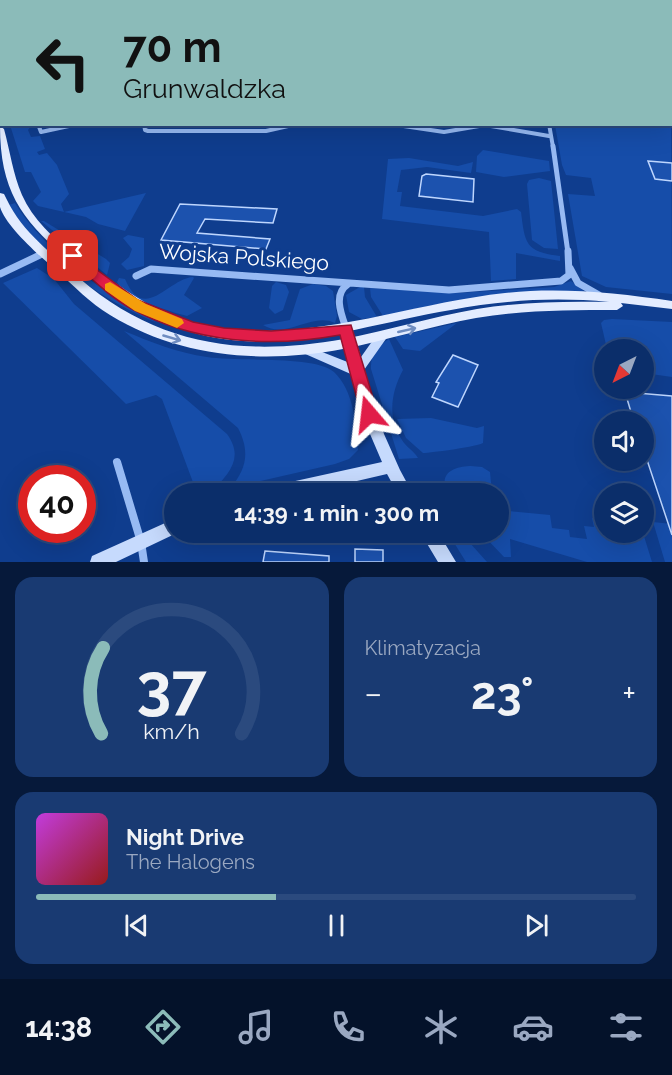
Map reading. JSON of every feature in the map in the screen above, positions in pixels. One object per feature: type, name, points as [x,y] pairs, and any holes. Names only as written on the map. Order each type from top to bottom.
[{"type":"main road","points":[[0,129],[18,198],[44,232],[100,279],[141,308],[183,325],[236,335],[293,336],[346,328],[439,307],[506,297],[556,294],[672,304]]},
{"type":"main road","points":[[0,196],[14,223],[44,253],[108,307],[154,332],[193,343],[235,350],[308,350],[351,343],[473,314],[515,309],[605,306],[672,311]]},
{"type":"street","points":[[39,126],[41,132],[70,126]]},
{"type":"street","points":[[144,126],[144,130],[153,131],[266,131],[288,126]]},
{"type":"street","points":[[404,126],[444,132],[479,126]]},
{"type":"street","points":[[491,126],[549,136]]},
{"type":"street","points":[[549,126],[570,268],[578,283],[604,298]]},
{"type":"street","points":[[2,271],[44,253]]},
{"type":"street","name":"Wojska Polskiego","points":[[136,276],[150,269],[468,290],[554,283],[566,278],[570,268]]},
{"type":"street","points":[[352,283],[345,285],[339,294],[346,328],[369,414],[400,483]]},
{"type":"street","points":[[357,371],[382,336]]},
{"type":"street","points":[[308,350],[357,371]]},
{"type":"street","points":[[117,462],[141,542],[144,562]]},
{"type":"street","points":[[318,483],[391,467]]},
{"type":"street","points":[[98,562],[164,532]]},
{"type":"street","points":[[435,543],[448,562]]},
{"type":"shaded area","points":[[10,126],[31,126],[28,130],[31,137],[40,136],[45,149],[37,152],[39,155],[47,153],[57,165],[69,194],[61,204],[64,212],[38,206],[33,201],[41,192],[31,172],[25,172]]},
{"type":"shaded area","points":[[555,126],[671,126],[672,294],[606,287],[582,276],[568,194],[595,196],[591,178],[566,175]]},
{"type":"shaded area","points":[[483,150],[549,161],[550,171],[504,177],[476,172],[477,156]]},
{"type":"shaded area","points":[[409,158],[458,166],[473,162],[471,173],[427,167],[401,170],[397,192],[402,192],[400,206],[483,216],[517,209],[521,212],[529,244],[540,252],[560,256],[560,261],[516,253],[516,279],[491,281],[489,232],[382,219],[388,159]]},
{"type":"shaded area","points":[[539,178],[551,181],[558,249],[544,248],[532,240],[527,184],[529,180]]},
{"type":"shaded area","points":[[146,193],[125,231],[64,212]]},
{"type":"shaded area","points":[[15,203],[42,238],[79,271],[119,300],[158,323],[116,303],[74,275],[55,259],[22,224],[9,205]]},
{"type":"shaded area","points":[[41,221],[106,259],[110,263],[107,275]]},
{"type":"shaded area","points":[[128,235],[144,238],[144,266],[127,270],[121,264],[129,257],[132,249],[123,238]]},
{"type":"shaded area","points":[[37,268],[54,279],[74,304],[227,434],[232,443],[234,459],[228,473],[220,483],[193,483],[162,399],[156,395],[126,404],[3,283]]},
{"type":"shaded area","points":[[193,277],[184,295],[202,308],[187,316],[137,298],[121,288],[117,282],[119,278],[125,279],[132,292],[140,298],[149,298],[184,279]]},
{"type":"shaded area","points":[[571,281],[586,293],[534,293],[484,297],[383,316],[371,297],[370,288],[458,293],[554,287]]},
{"type":"shaded area","points":[[276,282],[286,285],[289,292],[283,310],[275,314],[269,308],[272,286]]},
{"type":"shaded area","points":[[313,284],[326,286],[333,291],[337,316],[335,323],[317,321],[281,329],[272,329],[263,325],[290,320],[300,289]]},
{"type":"shaded area","points":[[364,287],[365,297],[377,317],[362,319],[349,312],[346,295]]},
{"type":"shaded area","points":[[604,320],[672,322],[672,377],[654,374],[654,339],[605,339],[601,323]]},
{"type":"shaded area","points":[[457,323],[420,351],[403,349],[395,337]]},
{"type":"shaded area","points":[[124,331],[165,347],[196,355],[294,361],[325,367],[341,380],[350,398],[358,450],[349,459],[335,464],[252,483],[234,483],[245,460],[244,444],[238,428]]},
{"type":"shaded area","points":[[389,339],[403,370],[393,396],[394,423],[397,432],[418,458],[399,459],[371,369],[376,351]]},
{"type":"shaded area","points":[[431,418],[477,428],[484,426],[483,443],[423,453],[406,438],[397,419]]},
{"type":"shaded area","points":[[482,467],[490,472],[491,483],[445,483],[446,476],[458,468]]},
{"type":"shaded area","points":[[509,511],[550,515],[552,528],[569,530],[570,537],[587,539],[584,526],[594,527],[594,543],[646,543],[652,562],[587,562],[510,539],[511,557],[504,557],[491,543],[509,543]]},
{"type":"shaded area","points":[[654,522],[672,524],[672,562],[665,562]]},
{"type":"shaded area","points":[[454,543],[470,543],[487,562],[466,562]]},
{"type":"building","points":[[648,161],[672,163],[672,181],[655,179]]},
{"type":"building","points":[[426,174],[474,179],[473,202],[419,196],[422,176]]},
{"type":"building","points":[[180,204],[277,209],[273,223],[205,219],[197,233],[270,239],[266,249],[161,240]]},
{"type":"building","points":[[453,355],[478,365],[458,407],[432,397],[439,383],[436,382]]},
{"type":"building","points":[[654,394],[672,396],[672,535],[651,471],[654,471],[654,411],[631,411],[627,399],[654,399]]},
{"type":"building","points":[[355,549],[383,550],[383,562],[355,562]]},
{"type":"building","points":[[265,551],[329,556],[329,562],[263,562]]},
{"type":"slow traffic","points":[[110,287],[152,314],[177,323]]},
{"type":"route","points":[[73,256],[133,303],[152,314],[193,327],[213,332],[271,337],[324,333],[346,328],[369,414]]}]
